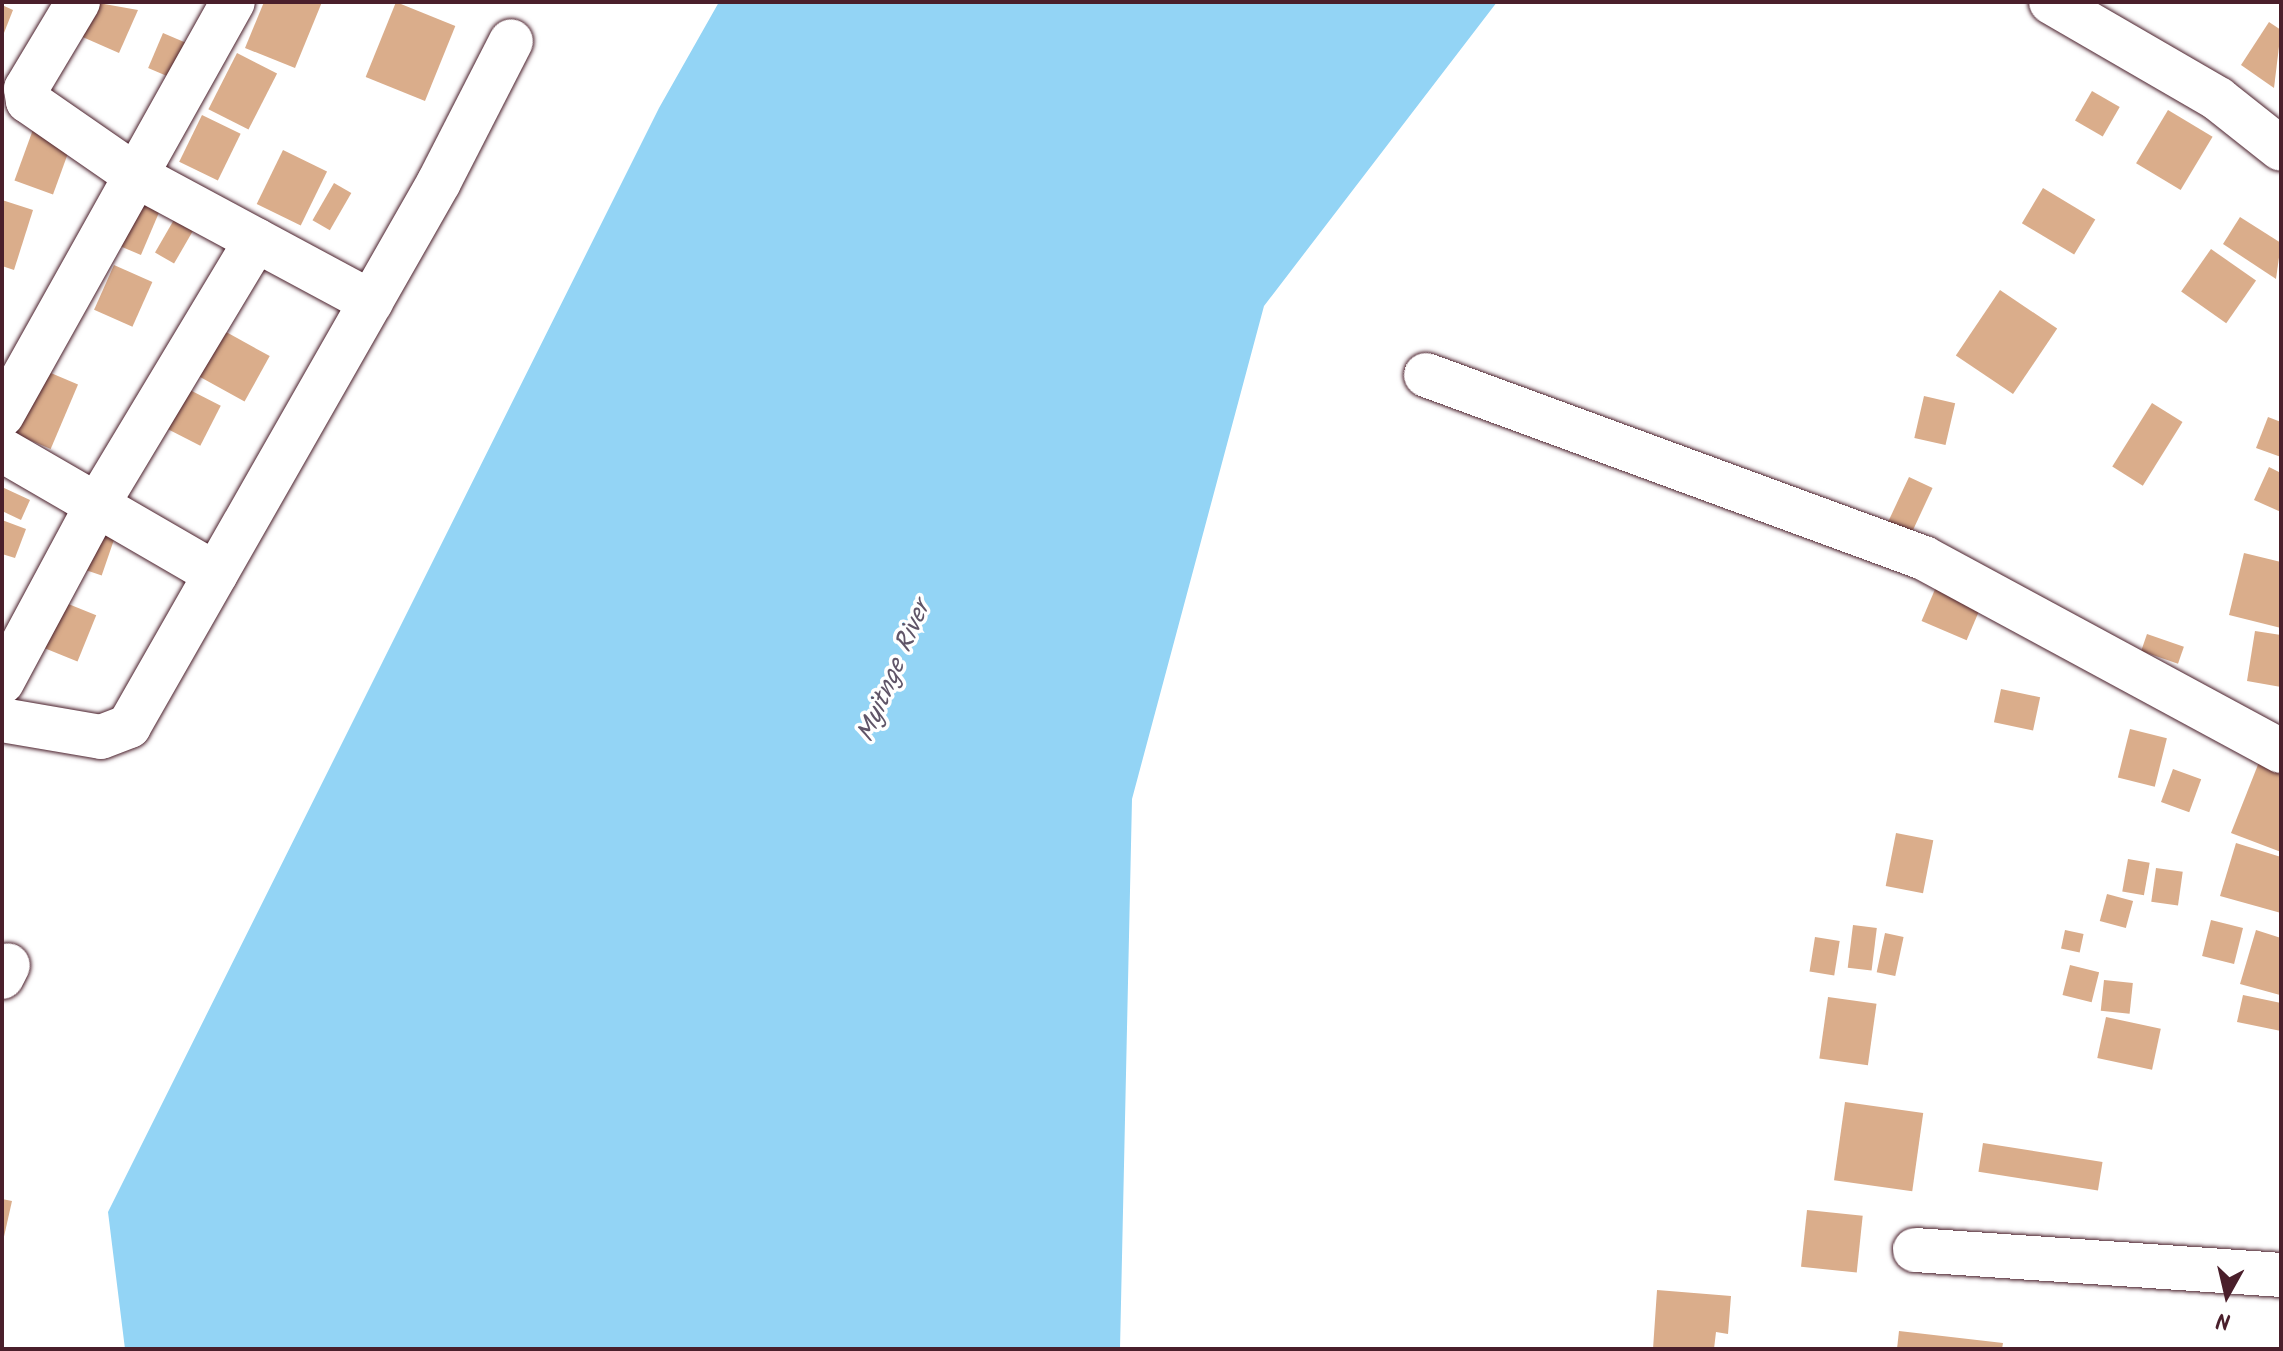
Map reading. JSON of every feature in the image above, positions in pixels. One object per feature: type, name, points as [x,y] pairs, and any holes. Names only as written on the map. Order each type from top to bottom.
[{"type":"street","points":[[78,2],[25,95],[135,175],[371,302]]},
{"type":"street","points":[[2,415],[233,2]]},
{"type":"street","points":[[2051,2],[2218,99],[2281,149]]},
{"type":"street","points":[[2,720],[101,737],[123,732],[371,302],[511,41]]},
{"type":"street","points":[[2,682],[97,505],[256,240]]},
{"type":"street","points":[[1426,375],[1924,558],[2281,751]]},
{"type":"street","points":[[2,450],[216,574]]},
{"type":"street","points":[[1915,1250],[2281,1275]]},
{"type":"water","name":"Myitnge River","points":[[719,2],[1497,2],[1264,306],[1132,799],[1120,1349],[125,1349],[108,1212],[659,108]]},
{"type":"building","points":[[93,2],[138,10],[119,53],[78,35]]},
{"type":"building","points":[[264,2],[322,2],[295,68],[245,48]]},
{"type":"building","points":[[396,2],[455,26],[425,101],[366,77]]},
{"type":"building","points":[[2,5],[13,10],[2,38]]},
{"type":"building","points":[[2269,22],[2281,30],[2274,88],[2241,65]]},
{"type":"building","points":[[163,33],[189,44],[174,79],[148,68]]},
{"type":"building","points":[[237,53],[277,73],[248,130],[208,109]]},
{"type":"building","points":[[2092,91],[2120,107],[2103,136],[2075,120]]},
{"type":"building","points":[[2168,110],[2213,137],[2181,190],[2136,163]]},
{"type":"building","points":[[202,115],[241,134],[218,181],[179,162]]},
{"type":"building","points":[[35,124],[74,138],[53,194],[14,180]]},
{"type":"building","points":[[283,150],[327,171],[301,225],[257,204]]},
{"type":"building","points":[[334,183],[351,193],[330,230],[312,220]]},
{"type":"building","points":[[2043,188],[2095,219],[2074,255],[2022,223]]},
{"type":"building","points":[[141,191],[164,201],[141,255],[118,245]]},
{"type":"building","points":[[2,200],[33,210],[14,270],[2,266]]},
{"type":"building","points":[[179,211],[198,222],[174,264],[155,253]]},
{"type":"building","points":[[2240,217],[2281,243],[2276,279],[2223,244]]},
{"type":"building","points":[[2211,249],[2256,281],[2226,323],[2181,292]]},
{"type":"building","points":[[114,265],[152,282],[132,327],[94,310]]},
{"type":"building","points":[[2000,290],[2057,329],[2013,394],[1956,355]]},
{"type":"building","points":[[219,328],[270,356],[245,402],[194,373]]},
{"type":"building","points":[[32,365],[78,385],[51,449],[5,429]]},
{"type":"building","points":[[186,388],[221,406],[200,446],[166,428]]},
{"type":"building","points":[[1924,396],[1955,403],[1946,445],[1914,438]]},
{"type":"building","points":[[2152,403],[2183,422],[2143,486],[2112,467]]},
{"type":"building","points":[[2268,417],[2281,422],[2281,457],[2256,448]]},
{"type":"building","points":[[2269,467],[2281,473],[2281,512],[2254,500]]},
{"type":"building","points":[[1909,477],[1933,488],[1912,532],[1888,521]]},
{"type":"building","points":[[2,487],[30,500],[21,520],[2,511]]},
{"type":"building","points":[[2,520],[26,529],[15,558],[2,554]]},
{"type":"building","points":[[93,527],[116,535],[102,575],[79,568]]},
{"type":"building","points":[[2244,553],[2281,562],[2281,628],[2229,615]]},
{"type":"building","points":[[1936,587],[1981,606],[1967,640],[1922,621]]},
{"type":"building","points":[[61,601],[96,615],[78,662],[42,647]]},
{"type":"building","points":[[2255,631],[2281,635],[2281,687],[2247,681]]},
{"type":"building","points":[[2147,634],[2184,647],[2178,664],[2141,651]]},
{"type":"building","points":[[2001,689],[2040,697],[2033,731],[1994,722]]},
{"type":"building","points":[[2130,729],[2167,738],[2155,787],[2118,778]]},
{"type":"building","points":[[2263,752],[2281,760],[2281,852],[2231,833]]},
{"type":"building","points":[[2173,769],[2201,779],[2189,812],[2161,802]]},
{"type":"building","points":[[1896,833],[1933,840],[1923,893],[1886,886]]},
{"type":"building","points":[[2236,843],[2281,857],[2281,913],[2220,896]]},
{"type":"building","points":[[2128,859],[2150,863],[2144,895],[2122,891]]},
{"type":"building","points":[[2156,868],[2183,872],[2178,905],[2151,902]]},
{"type":"building","points":[[2107,894],[2133,901],[2126,928],[2100,921]]},
{"type":"building","points":[[2211,920],[2243,928],[2234,964],[2202,956]]},
{"type":"building","points":[[1853,925],[1877,928],[1872,971],[1848,968]]},
{"type":"building","points":[[2065,930],[2084,934],[2080,953],[2061,949]]},
{"type":"building","points":[[2256,930],[2281,938],[2280,995],[2240,984]]},
{"type":"building","points":[[1885,933],[1904,937],[1895,976],[1877,972]]},
{"type":"building","points":[[1815,937],[1840,941],[1834,975],[1810,972]]},
{"type":"building","points":[[2070,965],[2099,972],[2092,1002],[2063,995]]},
{"type":"building","points":[[2104,980],[2133,983],[2130,1014],[2101,1011]]},
{"type":"building","points":[[2243,995],[2281,1003],[2281,1031],[2237,1022]]},
{"type":"building","points":[[1828,997],[1877,1004],[1868,1065],[1819,1058]]},
{"type":"building","points":[[2106,1017],[2161,1029],[2152,1070],[2097,1058]]},
{"type":"building","points":[[1845,1102],[1923,1113],[1912,1191],[1834,1180]]},
{"type":"building","points":[[1983,1143],[2103,1162],[2098,1191],[1978,1172]]},
{"type":"building","points":[[2,1199],[12,1201],[3,1241],[2,1241]]},
{"type":"building","points":[[1807,1210],[1863,1216],[1857,1273],[1801,1267]]},
{"type":"building","points":[[1657,1290],[1731,1296],[1728,1334],[1716,1332],[1714,1349],[1653,1349]]},
{"type":"building","points":[[1899,1331],[2003,1343],[2002,1349],[1897,1349]]}]
